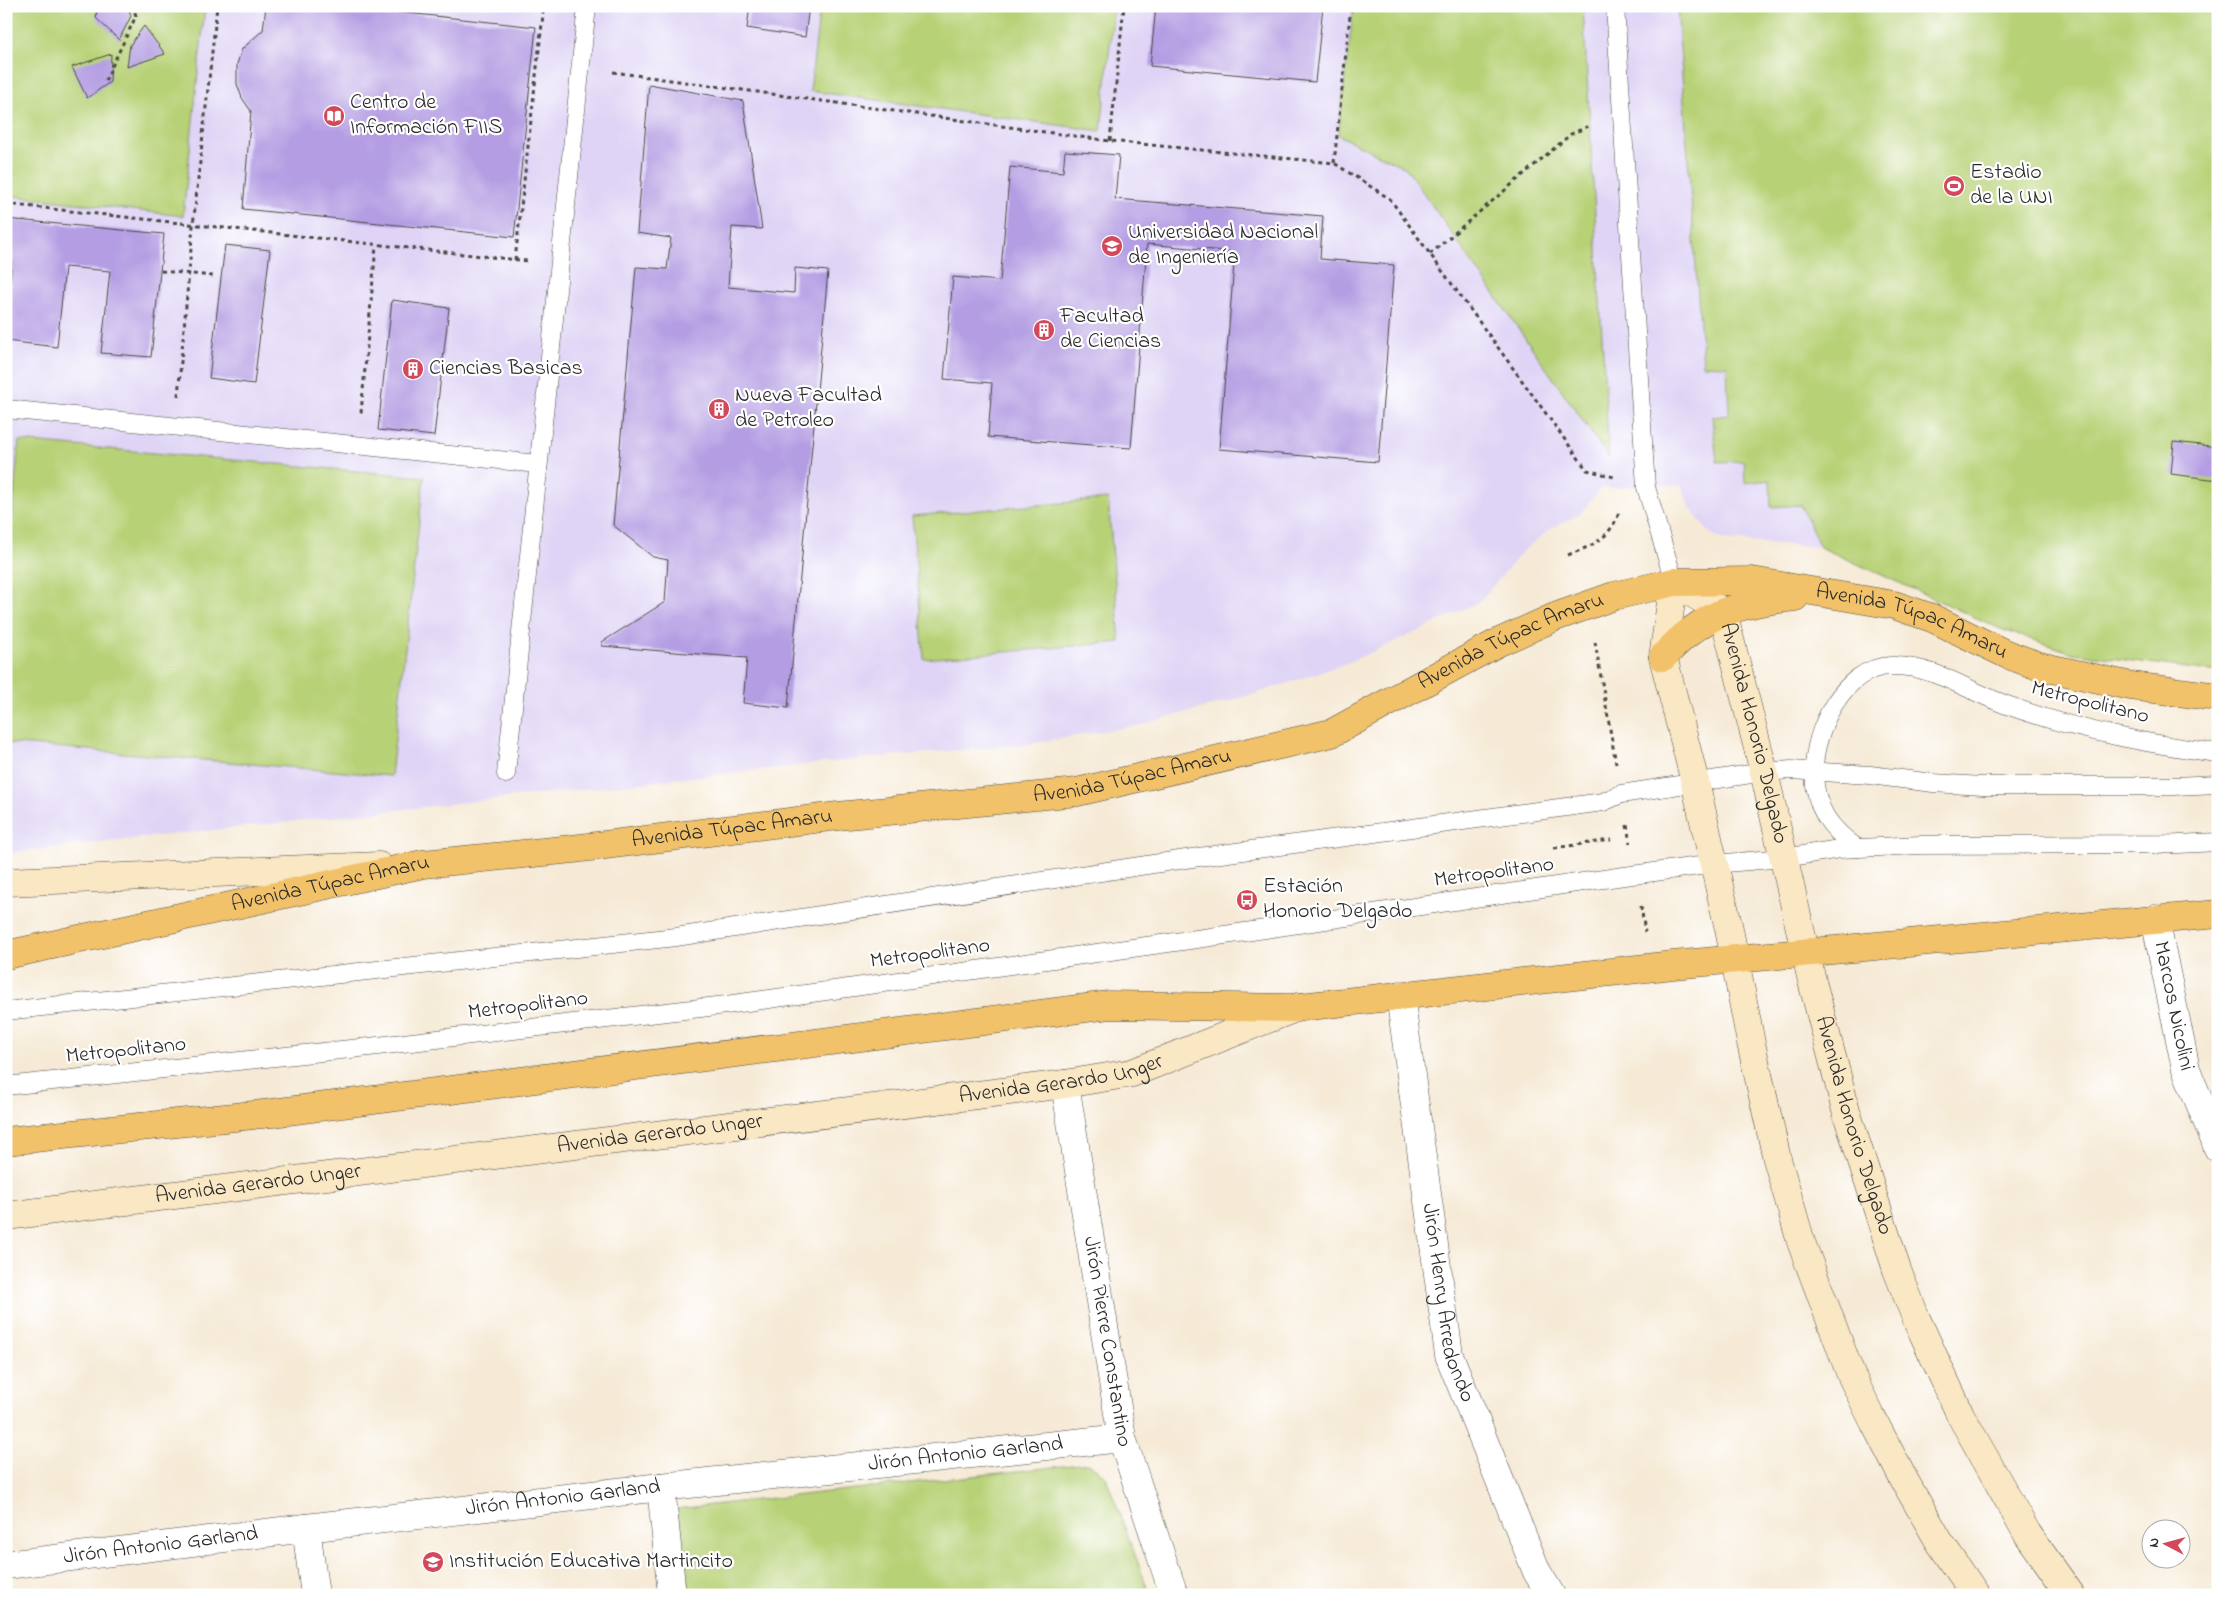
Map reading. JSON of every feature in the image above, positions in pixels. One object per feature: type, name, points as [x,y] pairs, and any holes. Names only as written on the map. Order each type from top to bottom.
[{"type":"main road","name":"Avenida Túpac Amaru","points":[[6,955],[423,864],[573,849],[838,816],[1077,792],[1332,733],[1497,643],[1555,617],[1614,596],[1674,582],[1752,581],[1894,605],[1932,618],[2006,654],[2039,666],[2131,686],[2218,697]]},
{"type":"main road","points":[[1664,656],[1688,633],[1722,612],[1736,606],[1760,601],[1831,594]]},
{"type":"main road","points":[[6,1141],[272,1113],[1110,1005],[1300,1006],[1734,959],[2218,914]]},
{"type":"street","name":"Avenida Honorio Delgado","points":[[1674,582],[1722,612],[1764,772],[1805,952],[1847,1114],[1883,1229],[1916,1318],[1962,1416],[1994,1476],[2027,1533],[2071,1595]]},
{"type":"street","points":[[1674,582],[1664,656],[1714,864],[1777,1159],[1801,1242],[1851,1375],[1903,1478],[1939,1541],[1976,1595]]},
{"type":"street","points":[[6,882],[423,864]]},
{"type":"street","name":"Marcos Nicolini","points":[[2155,919],[2186,1069],[2218,1148]]},
{"type":"street","name":"Jirón Henry Arredondo","points":[[1400,995],[1449,1355],[1537,1572],[1550,1595]]},
{"type":"street","name":"Avenida Gerardo Unger","points":[[6,1216],[1065,1084],[1132,1073],[1300,1006]]},
{"type":"street","name":"Jirón Pierre Constantino","points":[[1065,1084],[1122,1438],[1174,1595]]},
{"type":"street","name":"Jirón Antonio Garland","points":[[6,1565],[661,1487],[1122,1438]]},
{"type":"street","points":[[661,1487],[672,1595]]},
{"type":"street","points":[[306,1528],[315,1595]]},
{"type":"lane","points":[[506,774],[558,264],[587,6]]},
{"type":"lane","points":[[1615,6],[1646,487],[1674,582]]},
{"type":"lane","points":[[6,409],[538,464]]},
{"type":"lane","name":"Metropolitano","points":[[1857,848],[1840,836],[1824,817],[1815,792],[1814,771],[1819,739],[1828,715],[1840,696],[1854,681],[1873,669],[1890,666],[1910,667],[1936,675],[2004,704],[2096,732],[2218,753]]},
{"type":"lane","points":[[6,1011],[676,937],[1199,857],[1603,802],[1621,794],[1764,772],[1814,771],[1933,784],[1983,786],[2174,786],[2218,784]]},
{"type":"lane","name":"Metropolitano","points":[[6,1086],[369,1047],[726,1005],[1714,864],[1784,858],[1839,849],[1920,845],[2178,844],[2218,842]]},
{"type":"path","points":[[105,81],[136,16],[133,6]]},
{"type":"path","points":[[175,427],[193,226],[217,6]]},
{"type":"path","points":[[515,260],[544,6]]},
{"type":"path","points":[[1110,141],[1124,6]]},
{"type":"path","points":[[1334,163],[1351,6]]},
{"type":"path","points":[[580,67],[1110,141],[1334,163],[1390,200],[1587,470],[1646,487]]},
{"type":"path","points":[[1430,254],[1571,134],[1622,112]]},
{"type":"path","points":[[6,204],[376,246],[558,264]]},
{"type":"path","points":[[357,446],[376,246]]},
{"type":"path","points":[[161,271],[214,276]]},
{"type":"path","points":[[1568,555],[1600,542],[1614,524],[1623,503],[1625,481]]},
{"type":"path","points":[[1554,848],[1610,840]]},
{"type":"shaded area","name":"Universidad Nacional de Ingeniería","points":[[6,6],[2218,6],[2218,672],[2073,653],[2003,630],[1820,547],[1723,540],[1709,532],[1700,522],[1689,506],[1681,485],[1601,488],[1580,514],[1552,528],[1523,551],[1480,601],[1347,663],[1255,694],[1140,725],[1030,744],[858,759],[6,853]]},
{"type":"green space","points":[[6,6],[205,6],[183,216],[6,195]]},
{"type":"green space","points":[[820,6],[1114,6],[1101,131],[810,91]]},
{"type":"green space","points":[[1354,6],[1583,6],[1609,458],[1406,168],[1338,135]]},
{"type":"green space","name":"Estadio de la UNI","points":[[1677,6],[2218,6],[2218,672],[2073,653],[2003,630],[1820,547],[1801,505],[1771,507],[1770,480],[1745,483],[1744,461],[1717,462],[1712,417],[1729,415],[1727,366],[1703,365]]},
{"type":"green space","points":[[19,441],[424,477],[391,776],[6,743],[6,579]]},
{"type":"green space","points":[[1108,499],[1120,642],[924,659],[912,516]]},
{"type":"green space","points":[[1089,1463],[1106,1477],[1150,1595],[685,1595],[676,1509]]},
{"type":"building","points":[[100,6],[128,6],[131,16],[119,40],[96,18],[97,8]]},
{"type":"building","points":[[266,6],[342,6],[536,27],[514,237],[243,209],[251,111],[242,98],[237,84],[237,64],[242,49],[263,30]]},
{"type":"building","points":[[750,6],[809,6],[805,37],[747,28]]},
{"type":"building","points":[[1156,6],[1323,6],[1315,82],[1150,66]]},
{"type":"building","points":[[144,26],[165,54],[127,67],[130,45]]},
{"type":"building","points":[[111,54],[110,82],[87,98],[72,67]]},
{"type":"building","name":"Nueva Facultad de Petroleo","points":[[649,84],[743,101],[762,229],[732,227],[728,287],[794,293],[795,268],[828,271],[788,708],[743,703],[747,658],[602,646],[602,642],[665,602],[668,560],[653,557],[613,525],[636,267],[667,269],[671,238],[637,233]]},
{"type":"building","name":"Facultad de Ciencias","points":[[1065,151],[1119,155],[1115,199],[1323,216],[1320,259],[1394,265],[1378,462],[1219,449],[1235,252],[1147,244],[1131,448],[988,437],[992,383],[944,379],[953,277],[1000,281],[1010,167],[1063,172]]},
{"type":"building","points":[[6,219],[164,234],[151,357],[101,353],[110,271],[65,267],[57,347],[6,341],[12,258],[6,258]]},
{"type":"building","points":[[225,245],[270,250],[254,384],[209,378]]},
{"type":"building","name":"Ciencias Basicas","points":[[392,300],[449,308],[434,436],[378,430]]},
{"type":"building","points":[[2174,442],[2218,447],[2218,480],[2171,474]]},
{"type":"place","name":"Centro de Información FIIS","points":[[334,116]]},
{"type":"place","name":"Estadio de la UNI","points":[[1954,186]]},
{"type":"place","name":"Universidad Nacional de Ingeniería","points":[[1112,246]]},
{"type":"place","name":"Facultad de Ciencias","points":[[1044,330]]},
{"type":"place","name":"Ciencias Basicas","points":[[413,369]]},
{"type":"place","name":"Nueva Facultad de Petroleo","points":[[719,409]]},
{"type":"place","name":"Estación Honorio Delgado","points":[[1247,900]]},
{"type":"place","name":"Institución Educativa Martincito","points":[[433,1562]]}]
